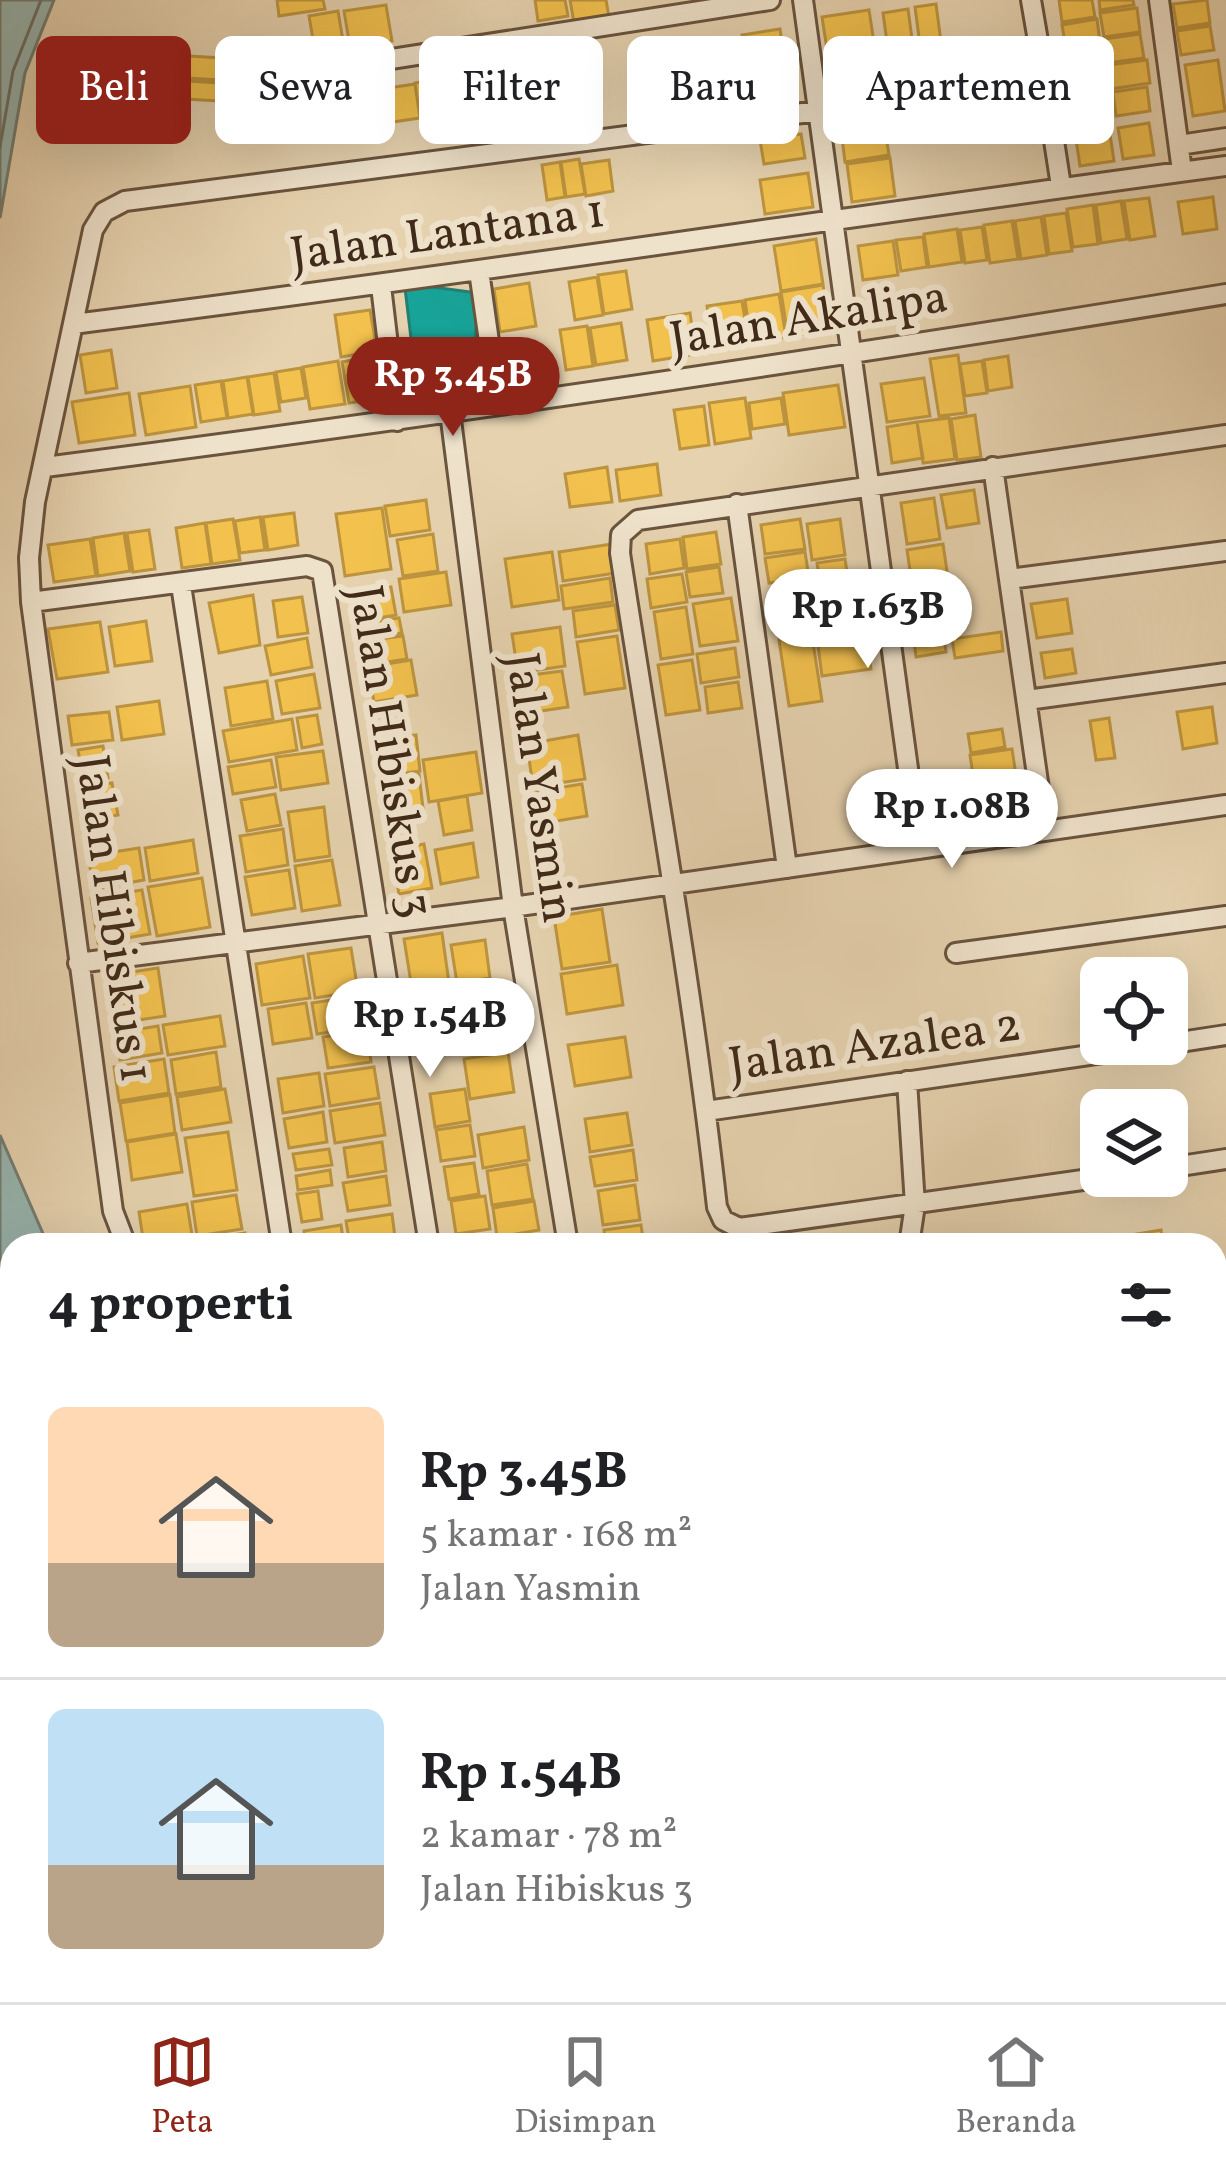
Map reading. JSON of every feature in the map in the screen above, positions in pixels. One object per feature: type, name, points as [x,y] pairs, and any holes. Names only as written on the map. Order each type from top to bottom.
[{"type":"street","points":[[395,58],[770,0]]},
{"type":"street","points":[[803,0],[919,849]]},
{"type":"street","points":[[1031,0],[1037,36]]},
{"type":"street","points":[[1159,0],[1182,171]]},
{"type":"street","name":"Jalan Hibiskus 1","points":[[121,1233],[113,1211],[77,963],[31,602],[31,532],[93,230],[112,205],[125,201],[823,109]]},
{"type":"street","points":[[1179,145],[1226,138]]},
{"type":"street","points":[[1055,144],[1061,186]]},
{"type":"street","name":"Jalan Lantana 1","points":[[73,324],[381,286],[1226,166]]},
{"type":"street","points":[[479,271],[498,405]]},
{"type":"street","points":[[381,286],[398,422]]},
{"type":"street","name":"Jalan Akalipa","points":[[45,467],[398,422],[853,355],[1226,293]]},
{"type":"street","name":"Jalan Yasmin","points":[[450,412],[514,907],[566,1233]]},
{"type":"street","points":[[1080,1181],[739,1228],[718,1214],[621,535],[638,520],[1226,435]]},
{"type":"street","points":[[993,467],[1045,831]]},
{"type":"street","points":[[737,505],[788,868]]},
{"type":"street","points":[[1009,579],[1226,551]]},
{"type":"street","name":"Jalan Hibiskus 3","points":[[181,585],[307,566],[322,571],[427,1233]]},
{"type":"street","points":[[31,602],[181,585],[280,1233]]},
{"type":"street","points":[[1027,700],[1226,673]]},
{"type":"street","points":[[77,963],[514,907],[1226,805]]},
{"type":"street","points":[[956,953],[1226,916]]},
{"type":"street","name":"Jalan Azalea 2","points":[[1188,1041],[1226,1035]]},
{"type":"street","name":"Jalan Azalea 2","points":[[706,1111],[1080,1057]]},
{"type":"street","points":[[907,1081],[915,1205],[911,1233]]},
{"type":"street","points":[[1188,1165],[1226,1159]]},
{"type":"water","points":[[0,0],[54,0],[25,73],[0,218]]},
{"type":"water","points":[[0,1135],[43,1233],[0,1233]]},
{"type":"building: Hunian","points":[[277,0],[323,0],[325,9],[279,16]]},
{"type":"building: Hunian","points":[[535,0],[565,0],[568,16],[538,21]]},
{"type":"building: Hunian","points":[[570,0],[606,0],[609,17],[574,23]]},
{"type":"building: Hunian","points":[[1059,0],[1092,0],[1095,17],[1062,22]]},
{"type":"building: Hunian","points":[[1099,0],[1133,0],[1134,5],[1100,10]]},
{"type":"building: Hunian","points":[[1207,0],[1210,23],[1177,28],[1173,4]]},
{"type":"building: Hunian","points":[[936,4],[940,36],[919,36],[915,7]]},
{"type":"building: Hunian","points":[[386,5],[391,36],[348,36],[344,11]]},
{"type":"building: Hunian","points":[[1137,8],[1140,32],[1104,36],[1100,13]]},
{"type":"building: Hunian","points":[[908,9],[912,36],[886,36],[883,13]]},
{"type":"building: Hunian","points":[[869,10],[873,36],[825,36],[822,17]]},
{"type":"building: Hunian","points":[[338,11],[342,36],[312,36],[309,16]]},
{"type":"building: Hunian","points":[[1097,19],[1099,36],[1064,36],[1062,25]]},
{"type":"building: Hunian","points":[[1210,26],[1214,50],[1181,55],[1177,31]]},
{"type":"building: Hunian","points":[[780,29],[781,36],[742,36]]},
{"type":"building: Hunian","points":[[1140,34],[1144,58],[1114,62],[1114,38]]},
{"type":"building: Hunian","points":[[191,56],[215,58],[215,80],[191,78]]},
{"type":"building: Hunian","points":[[1147,60],[1150,83],[1114,89],[1114,64]]},
{"type":"building: Hunian","points":[[1218,60],[1225,111],[1193,116],[1185,65]]},
{"type":"building: Hunian","points":[[191,81],[215,83],[215,101],[191,99]]},
{"type":"building: Hunian","points":[[415,84],[419,118],[395,122],[395,87]]},
{"type":"building: Hunian","points":[[1147,87],[1150,111],[1116,116],[1114,92]]},
{"type":"building: Hunian","points":[[1149,123],[1154,155],[1123,159],[1118,128]]},
{"type":"building: Hunian","points":[[799,134],[805,158],[764,164],[761,144],[799,144]]},
{"type":"building: Hunian","points":[[843,144],[887,144],[889,155],[845,162]]},
{"type":"building: Hunian","points":[[1077,144],[1111,144],[1114,161],[1080,166]]},
{"type":"building: Hunian","points":[[890,158],[895,196],[852,202],[847,164]]},
{"type":"building: Hunian","points":[[579,159],[585,194],[566,197],[561,162]]},
{"type":"building: Hunian","points":[[609,160],[613,191],[586,196],[581,164]]},
{"type":"building: Hunian","points":[[560,162],[565,197],[547,200],[542,165]]},
{"type":"building: Hunian","points":[[808,173],[813,207],[765,214],[760,180]]},
{"type":"building: Hunian","points":[[1213,197],[1217,229],[1183,234],[1178,202]]},
{"type":"building: Hunian","points":[[1149,198],[1155,236],[1130,240],[1124,201]]},
{"type":"building: Hunian","points":[[1121,201],[1127,239],[1101,243],[1096,205]]},
{"type":"building: Hunian","points":[[1093,205],[1098,244],[1073,247],[1067,209]]},
{"type":"building: Hunian","points":[[1066,213],[1072,251],[1049,254],[1044,216]]},
{"type":"building: Hunian","points":[[1041,217],[1047,255],[1021,259],[1015,221]]},
{"type":"building: Hunian","points":[[1012,221],[1018,259],[990,263],[984,225]]},
{"type":"building: Hunian","points":[[982,227],[987,260],[965,263],[960,230]]},
{"type":"building: Hunian","points":[[957,229],[962,262],[929,267],[924,234]]},
{"type":"building: Hunian","points":[[923,237],[927,267],[901,271],[896,240]]},
{"type":"building: Hunian","points":[[816,239],[823,284],[781,291],[774,246]]},
{"type":"building: Hunian","points":[[893,241],[898,275],[863,280],[858,246]]},
{"type":"building: Hunian","points":[[626,271],[632,309],[604,314],[598,275]]},
{"type":"building: Hunian","points":[[597,277],[603,315],[575,320],[569,282]]},
{"type":"building: Hunian","points":[[529,283],[536,326],[500,332],[494,289]]},
{"type":"building: Hunian","points":[[823,285],[830,330],[788,337],[781,292]]},
{"type":"building: Hunian","points":[[779,294],[786,337],[751,343],[745,300]]},
{"type":"building: Hunian","points":[[742,301],[749,343],[713,348],[707,306]]},
{"type":"building: Hunian","points":[[370,310],[377,351],[341,357],[335,315]]},
{"type":"building: Hunian","points":[[690,313],[696,354],[653,361],[647,320]]},
{"type":"building: Hunian","points":[[621,323],[627,360],[596,365],[590,328]]},
{"type":"building: Hunian","points":[[587,326],[593,366],[566,370],[560,330]]},
{"type":"building: Hunian","points":[[111,350],[117,388],[86,393],[80,355]]},
{"type":"building: Hunian","points":[[379,355],[386,397],[349,403],[342,362]]},
{"type":"building: Hunian","points":[[958,355],[966,413],[939,416],[930,359]]},
{"type":"building: Hunian","points":[[1008,356],[1012,387],[988,391],[984,360]]},
{"type":"building: Hunian","points":[[338,361],[345,404],[310,409],[303,367]]},
{"type":"building: Hunian","points":[[982,361],[987,393],[965,396],[960,364]]},
{"type":"building: Hunian","points":[[301,368],[306,398],[281,402],[276,372]]},
{"type":"building: Hunian","points":[[274,373],[280,411],[254,415],[248,377]]},
{"type":"building: Hunian","points":[[247,377],[253,414],[228,418],[223,381]]},
{"type":"building: Hunian","points":[[924,378],[930,416],[887,422],[881,384]]},
{"type":"building: Hunian","points":[[221,381],[227,418],[201,422],[195,385]]},
{"type":"building: Hunian","points":[[838,385],[845,427],[789,435],[783,393]]},
{"type":"building: Hunian","points":[[190,386],[196,427],[146,435],[139,394]]},
{"type":"building: Hunian","points":[[129,393],[135,435],[79,443],[72,402]]},
{"type":"building: Hunian","points":[[745,398],[751,438],[715,444],[709,403]]},
{"type":"building: Hunian","points":[[781,398],[785,424],[752,429],[749,403]]},
{"type":"building: Hunian","points":[[704,406],[709,445],[680,449],[674,410]]},
{"type":"building: Hunian","points":[[975,415],[981,457],[957,460],[951,419]]},
{"type":"building: Hunian","points":[[949,418],[955,459],[923,463],[917,422]]},
{"type":"building: Hunian","points":[[917,422],[923,458],[892,463],[887,427]]},
{"type":"building: Hunian","points":[[657,464],[661,495],[620,501],[616,470]]},
{"type":"building: Hunian","points":[[607,467],[612,502],[570,507],[565,474]]},
{"type":"building: Hunian","points":[[974,490],[979,523],[947,528],[941,495]]},
{"type":"building: Hunian","points":[[934,498],[940,539],[907,544],[901,503]]},
{"type":"building: Hunian","points":[[426,500],[430,530],[390,536],[385,506]]},
{"type":"building: Hunian","points":[[382,508],[391,569],[345,576],[336,514]]},
{"type":"building: Hunian","points":[[294,513],[298,545],[268,550],[263,517]]},
{"type":"building: Hunian","points":[[260,517],[265,550],[240,553],[235,521]]},
{"type":"building: Hunian","points":[[233,519],[240,560],[212,564],[206,523]]},
{"type":"building: Hunian","points":[[800,519],[805,549],[765,554],[761,525]]},
{"type":"building: Hunian","points":[[840,519],[845,555],[812,560],[807,524]]},
{"type":"building: Hunian","points":[[205,523],[211,564],[182,568],[176,528]]},
{"type":"building: Hunian","points":[[149,530],[155,569],[133,572],[127,533]]},
{"type":"building: Hunian","points":[[716,532],[721,564],[687,569],[683,537]]},
{"type":"building: Hunian","points":[[124,533],[130,571],[98,576],[93,538]]},
{"type":"building: Hunian","points":[[433,534],[438,571],[403,576],[397,540]]},
{"type":"building: Hunian","points":[[90,539],[96,576],[54,582],[48,545]]},
{"type":"building: Hunian","points":[[680,539],[684,568],[650,574],[646,544]]},
{"type":"building: Hunian","points":[[612,544],[616,573],[563,581],[559,552]]},
{"type":"building: Hunian","points":[[943,544],[948,578],[912,584],[907,550]]},
{"type":"building: Hunian","points":[[552,552],[559,600],[512,607],[505,559]]},
{"type":"building: Hunian","points":[[805,552],[809,578],[769,583],[765,558]]},
{"type":"building: Hunian","points":[[845,559],[850,592],[822,597],[817,563]]},
{"type":"building: Hunian","points":[[719,567],[723,593],[690,597],[686,572]]},
{"type":"building: Hunian","points":[[446,572],[451,605],[404,612],[399,579]]},
{"type":"building: Hunian","points":[[682,574],[687,602],[651,608],[647,579]]},
{"type":"building: Hunian","points":[[610,578],[613,602],[564,609],[561,586]]},
{"type":"building: Hunian","points":[[807,583],[814,628],[779,633],[773,588]]},
{"type":"building: Hunian","points":[[946,584],[950,613],[910,619],[905,590]]},
{"type":"building: Hunian","points":[[391,587],[396,615],[361,621],[357,592]]},
{"type":"building: Hunian","points":[[253,595],[260,645],[219,653],[209,603]]},
{"type":"building: Hunian","points":[[302,597],[308,633],[278,637],[273,601]]},
{"type":"building: Hunian","points":[[853,597],[859,636],[827,640],[821,602]]},
{"type":"building: Hunian","points":[[731,598],[738,641],[700,646],[693,604]]},
{"type":"building: Hunian","points":[[1067,599],[1072,633],[1037,638],[1031,604]]},
{"type":"building: Hunian","points":[[615,605],[619,630],[576,637],[573,611]]},
{"type":"building: Hunian","points":[[686,607],[693,654],[661,659],[654,612]]},
{"type":"building: Hunian","points":[[399,618],[402,633],[366,638],[363,623]]},
{"type":"building: Hunian","points":[[146,621],[152,661],[115,666],[109,627]]},
{"type":"building: Hunian","points":[[941,621],[946,652],[916,657],[912,625]]},
{"type":"building: Hunian","points":[[100,622],[108,672],[57,679],[48,629]]},
{"type":"building: Hunian","points":[[560,627],[565,666],[518,673],[512,634]]},
{"type":"building: Hunian","points":[[1001,632],[1003,651],[955,658],[952,639]]},
{"type":"building: Hunian","points":[[403,636],[407,659],[368,665],[364,641]]},
{"type":"building: Hunian","points":[[617,636],[625,688],[585,694],[577,642]]},
{"type":"building: Hunian","points":[[812,636],[822,701],[789,706],[779,640]]},
{"type":"building: Hunian","points":[[307,638],[312,667],[271,675],[265,646]]},
{"type":"building: Hunian","points":[[867,639],[871,669],[822,676],[818,646]]},
{"type":"building: Hunian","points":[[735,648],[739,677],[701,683],[697,654]]},
{"type":"building: Hunian","points":[[1072,649],[1076,673],[1045,678],[1041,653]]},
{"type":"building: Hunian","points":[[411,660],[417,695],[374,702],[368,667]]},
{"type":"building: Hunian","points":[[692,660],[700,710],[666,715],[658,665]]},
{"type":"building: Hunian","points":[[562,671],[568,707],[521,714],[516,677]]},
{"type":"building: Hunian","points":[[314,674],[320,708],[282,714],[276,681]]},
{"type":"building: Hunian","points":[[267,681],[273,719],[231,726],[225,688]]},
{"type":"building: Hunian","points":[[738,682],[742,708],[708,713],[705,687]]},
{"type":"building: Hunian","points":[[159,701],[164,734],[122,740],[117,707]]},
{"type":"building: Hunian","points":[[1212,707],[1217,743],[1183,749],[1177,712]]},
{"type":"building: Hunian","points":[[109,712],[113,740],[72,745],[68,716]]},
{"type":"building: Hunian","points":[[317,715],[322,744],[302,748],[297,718]]},
{"type":"building: Hunian","points":[[1109,718],[1115,758],[1096,760],[1090,721]]},
{"type":"building: Hunian","points":[[292,719],[297,750],[229,762],[223,731]]},
{"type":"building: Hunian","points":[[1002,729],[1005,747],[971,753],[968,734]]},
{"type":"building: Hunian","points":[[416,735],[420,771],[382,776],[377,740]]},
{"type":"building: Hunian","points":[[578,735],[585,779],[533,787],[527,744]]},
{"type":"building: Hunian","points":[[103,746],[108,778],[84,782],[78,750]]},
{"type":"building: Hunian","points":[[1012,749],[1017,782],[975,788],[970,755]]},
{"type":"building: Hunian","points":[[323,751],[328,783],[281,790],[276,757]]},
{"type":"building: Hunian","points":[[476,752],[482,793],[429,802],[423,760]]},
{"type":"building: Hunian","points":[[271,760],[276,787],[233,794],[228,767]]},
{"type":"building: Hunian","points":[[419,774],[423,808],[388,813],[383,780]]},
{"type":"building: Hunian","points":[[112,783],[118,815],[87,820],[81,787]]},
{"type":"building: Hunian","points":[[582,784],[587,816],[532,825],[527,793]]},
{"type":"building: Hunian","points":[[275,794],[281,825],[247,831],[241,800]]},
{"type":"building: Hunian","points":[[467,796],[472,830],[444,835],[438,801]]},
{"type":"building: Hunian","points":[[324,807],[330,856],[295,861],[288,812]]},
{"type":"building: Hunian","points":[[283,829],[288,865],[246,872],[240,836]]},
{"type":"building: Hunian","points":[[193,840],[198,873],[150,881],[145,848]]},
{"type":"building: Hunian","points":[[473,843],[478,877],[441,884],[435,850]]},
{"type":"building: Hunian","points":[[424,844],[432,888],[399,894],[391,850]]},
{"type":"building: Hunian","points":[[139,848],[144,880],[94,889],[88,856]]},
{"type":"building: Hunian","points":[[332,860],[340,905],[302,911],[295,866]]},
{"type":"building: Hunian","points":[[289,870],[295,908],[252,915],[245,877]]},
{"type":"building: Hunian","points":[[202,878],[210,927],[157,936],[148,887]]},
{"type":"building: Hunian","points":[[142,890],[150,934],[98,943],[91,898]]},
{"type":"building: Hunian","points":[[602,909],[610,962],[562,969],[554,917]]},
{"type":"building: Hunian","points":[[442,933],[449,983],[412,989],[404,939]]},
{"type":"building: Hunian","points":[[485,940],[490,978],[457,983],[451,945]]},
{"type":"building: Hunian","points":[[351,948],[358,991],[315,998],[308,954]]},
{"type":"building: Hunian","points":[[303,956],[310,998],[262,1005],[256,964]]},
{"type":"building: Hunian","points":[[617,965],[623,1005],[567,1014],[561,974]]},
{"type":"building: Hunian","points":[[158,968],[165,1016],[112,1024],[105,976]]},
{"type":"building: Hunian","points":[[492,984],[500,1034],[459,1040],[451,990]]},
{"type":"building: Hunian","points":[[358,996],[363,1027],[317,1034],[312,1003]]},
{"type":"building: Hunian","points":[[306,1003],[312,1038],[273,1044],[268,1009]]},
{"type":"building: Hunian","points":[[220,1016],[225,1046],[168,1055],[163,1025]]},
{"type":"building: Hunian","points":[[158,1026],[162,1053],[120,1060],[115,1033]]},
{"type":"building: Hunian","points":[[367,1030],[371,1062],[328,1068],[323,1037]]},
{"type":"building: Hunian","points":[[625,1037],[631,1077],[575,1086],[568,1045]]},
{"type":"building: Hunian","points":[[216,1052],[221,1087],[176,1094],[171,1060]]},
{"type":"building: Hunian","points":[[508,1052],[514,1092],[470,1099],[464,1059]]},
{"type":"building: Hunian","points":[[164,1059],[169,1093],[119,1101],[114,1067]]},
{"type":"building: Hunian","points":[[374,1067],[379,1098],[330,1106],[325,1074]]},
{"type":"building: Hunian","points":[[319,1073],[324,1106],[283,1113],[278,1079]]},
{"type":"building: Hunian","points":[[225,1089],[231,1122],[182,1130],[177,1097]]},
{"type":"building: Hunian","points":[[465,1089],[470,1121],[435,1127],[430,1094]]},
{"type":"building: Hunian","points":[[170,1095],[175,1133],[126,1141],[120,1103]]},
{"type":"building: Hunian","points":[[380,1103],[385,1135],[335,1143],[330,1111]]},
{"type":"building: Hunian","points":[[323,1112],[327,1142],[289,1148],[284,1119]]},
{"type":"building: Hunian","points":[[627,1113],[632,1145],[590,1152],[585,1119]]},
{"type":"building: Hunian","points":[[470,1125],[475,1156],[441,1161],[436,1130]]},
{"type":"building: Hunian","points":[[524,1127],[529,1160],[483,1168],[478,1135]]},
{"type":"building: Hunian","points":[[228,1132],[237,1190],[194,1196],[185,1138]]},
{"type":"building: Hunian","points":[[176,1134],[182,1172],[132,1180],[127,1142]]},
{"type":"building: Hunian","points":[[382,1142],[386,1171],[348,1177],[344,1148]]},
{"type":"building: Hunian","points":[[329,1149],[332,1165],[296,1170],[293,1154]]},
{"type":"building: Hunian","points":[[633,1150],[637,1180],[595,1186],[590,1157]]},
{"type":"building: Hunian","points":[[474,1163],[479,1194],[449,1199],[444,1167]]},
{"type":"building: Hunian","points":[[527,1164],[533,1199],[492,1205],[487,1171]]},
{"type":"building: Hunian","points":[[330,1170],[332,1185],[298,1190],[296,1176]]},
{"type":"building: Hunian","points":[[386,1176],[390,1205],[348,1211],[343,1183]]},
{"type":"building: Hunian","points":[[635,1185],[640,1220],[603,1225],[598,1191]]},
{"type":"building: Hunian","points":[[318,1191],[322,1219],[302,1222],[297,1194]]},
{"type":"building: Hunian","points":[[236,1195],[242,1229],[197,1233],[192,1202]]},
{"type":"building: Hunian","points":[[485,1196],[490,1229],[456,1233],[451,1201]]},
{"type":"building: Hunian","points":[[534,1201],[539,1230],[496,1233],[493,1208]]},
{"type":"building: Hunian","points":[[187,1204],[192,1233],[142,1233],[139,1212]]},
{"type":"building: Hunian","points":[[392,1214],[394,1233],[348,1233],[346,1221]]},
{"type":"building: Hunian","points":[[341,1225],[342,1233],[304,1233]]},
{"type":"building: Hunian","points":[[641,1225],[642,1233],[604,1233]]},
{"type":"building: Publik","points":[[405,288],[478,293],[473,386],[416,380]]}]
